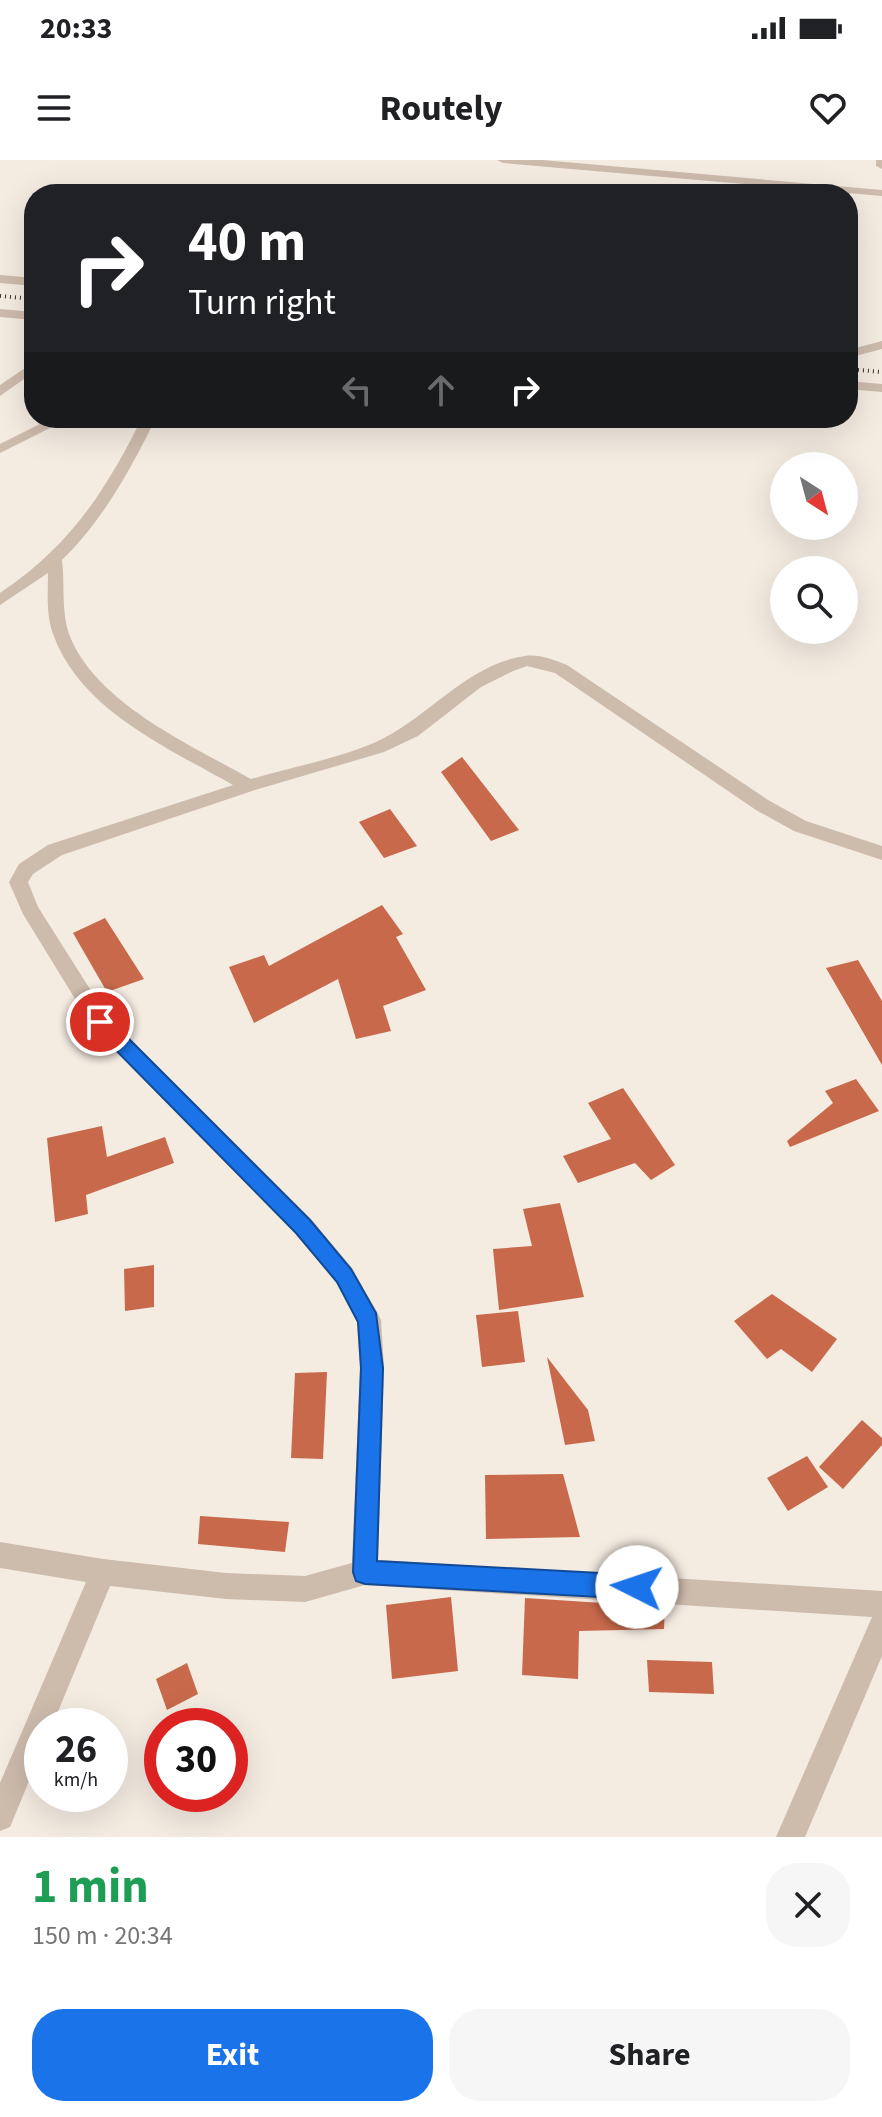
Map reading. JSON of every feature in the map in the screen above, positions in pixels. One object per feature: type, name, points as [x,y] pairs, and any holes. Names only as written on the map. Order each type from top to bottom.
[{"type":"street","points":[[503,160],[779,184]]},
{"type":"street","points":[[858,191],[882,193]]},
{"type":"street","points":[[0,279],[24,281]]},
{"type":"street","points":[[0,313],[24,315]]},
{"type":"street","points":[[858,351],[882,345]]},
{"type":"street","points":[[0,392],[24,374]]},
{"type":"street","points":[[858,386],[882,388]]},
{"type":"street","points":[[0,449],[43,428]]},
{"type":"street","points":[[0,600],[55,561],[85,530],[115,485],[144,428]]},
{"type":"street","points":[[55,561],[62,637],[83,674],[113,704],[249,786]]},
{"type":"street","points":[[365,1572],[372,1368],[369,1320],[344,1275],[303,1226],[100,1022],[30,909],[18,882],[26,869],[55,850],[249,786],[378,748],[412,732],[475,683],[526,661],[543,662],[561,669],[762,805],[813,831],[882,853]]},
{"type":"street","points":[[0,1555],[103,1572],[226,1586],[305,1589],[365,1572],[882,1604]]},
{"type":"street","points":[[0,1817],[103,1572]]},
{"type":"street","points":[[790,1837],[882,1625]]},
{"type":"building","points":[[462,757],[519,830],[491,841],[441,772]]},
{"type":"building","points":[[390,809],[417,846],[384,858],[359,822]]},
{"type":"building","points":[[382,905],[403,934],[396,937],[426,990],[383,1006],[391,1031],[356,1039],[338,979],[254,1023],[229,967],[264,955],[269,966]]},
{"type":"building","points":[[105,918],[144,979],[107,992],[73,933]]},
{"type":"building","points":[[858,960],[882,1001],[882,1065],[826,968]]},
{"type":"building","points":[[856,1079],[879,1111],[790,1147],[787,1141],[833,1103],[825,1091]]},
{"type":"building","points":[[623,1088],[675,1165],[651,1180],[635,1163],[578,1183],[563,1156],[611,1139],[588,1103]]},
{"type":"building","points":[[102,1126],[107,1157],[165,1137],[174,1163],[86,1195],[88,1214],[55,1222],[47,1138]]},
{"type":"building","points":[[560,1203],[584,1297],[499,1310],[493,1249],[532,1246],[523,1209]]},
{"type":"building","points":[[154,1265],[154,1307],[125,1311],[124,1269]]},
{"type":"building","points":[[772,1294],[837,1339],[812,1372],[781,1349],[767,1359],[734,1321]]},
{"type":"building","points":[[518,1311],[525,1362],[482,1367],[476,1315]]},
{"type":"building","points":[[547,1357],[588,1410],[595,1441],[565,1445]]},
{"type":"building","points":[[327,1372],[323,1459],[291,1458],[295,1373]]},
{"type":"building","points":[[862,1420],[882,1438],[882,1445],[843,1489],[819,1467]]},
{"type":"building","points":[[807,1456],[828,1487],[788,1511],[767,1478]]},
{"type":"building","points":[[563,1474],[580,1537],[486,1539],[485,1475]]},
{"type":"building","points":[[200,1516],[289,1522],[285,1552],[198,1544]]},
{"type":"building","points":[[451,1597],[458,1671],[392,1679],[386,1605]]},
{"type":"building","points":[[525,1598],[665,1607],[664,1629],[579,1631],[578,1679],[522,1675]]},
{"type":"building","points":[[647,1660],[712,1662],[714,1694],[649,1692]]},
{"type":"building","points":[[187,1663],[198,1694],[166,1708],[156,1679]]},
{"type":"railway","points":[[0,296],[24,298]]},
{"type":"railway","points":[[858,370],[882,372]]},
{"type":"route","points":[[100,1022],[303,1226],[344,1275],[369,1320],[372,1368],[365,1572],[637,1587]]}]
